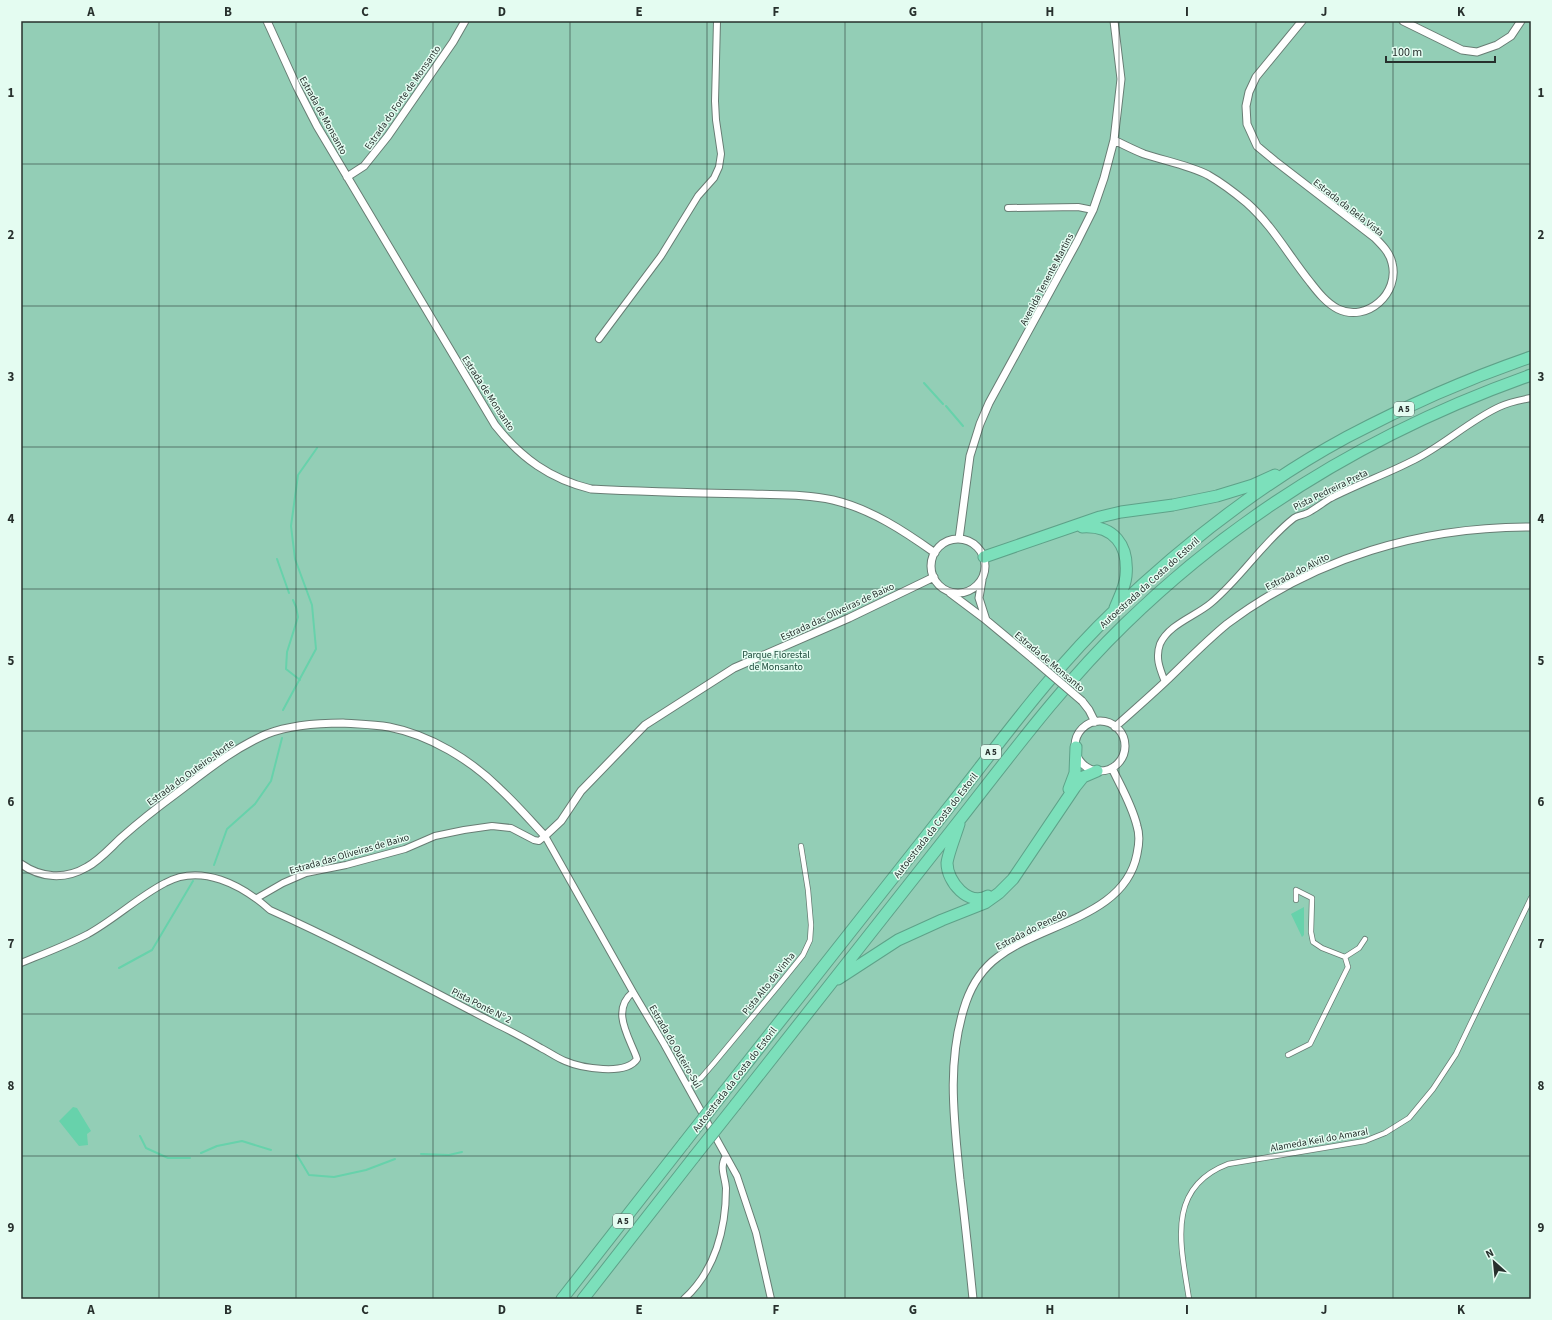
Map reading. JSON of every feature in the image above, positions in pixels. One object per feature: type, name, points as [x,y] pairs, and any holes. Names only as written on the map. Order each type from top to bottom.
[{"type":"highway","name":"Autoestrada da Costa do Estoril","points":[[562,1299],[951,805],[1009,728],[1070,655],[1114,611],[1171,559],[1230,513],[1307,461],[1346,438],[1429,396],[1496,369],[1531,357]]},
{"type":"highway","name":"Autoestrada da Costa do Estoril","points":[[583,1299],[1022,740],[1081,669],[1126,623],[1182,573],[1241,526],[1317,474],[1374,442],[1444,408],[1531,375]]},
{"type":"highway","points":[[984,557],[1100,517],[1121,512],[1173,505],[1217,496],[1253,485],[1307,461]]},
{"type":"highway","points":[[1071,527],[1094,526],[1102,528],[1114,536],[1123,547],[1126,559],[1126,577],[1114,611]]},
{"type":"highway","points":[[962,816],[947,863],[952,880],[963,893],[972,899],[986,898],[997,891],[1010,876],[1070,786],[1075,773],[1076,747]]},
{"type":"highway","points":[[831,983],[898,940],[985,903],[999,893],[1013,879],[1083,777],[1097,771]]},
{"type":"street","name":"Estrada de Monsanto","points":[[267,21],[306,107],[495,425],[518,451],[534,464],[560,479],[591,489],[675,493],[811,496],[834,500],[855,507],[891,524],[935,553]]},
{"type":"street","name":"Estrada do Forte de Monsanto","points":[[347,177],[364,166],[388,136],[453,42],[465,21]]},
{"type":"street","points":[[599,339],[661,256],[698,196],[714,178],[719,167],[721,154],[715,101],[717,21]]},
{"type":"street","name":"Avenida Tenente Martins","points":[[959,539],[970,456],[980,424],[989,403],[1059,276],[1093,210],[1104,178],[1114,140],[1121,79],[1114,21]]},
{"type":"street","name":"Estrada da Bela Vista","points":[[1114,140],[1142,154],[1197,170],[1208,175],[1229,189],[1254,210],[1267,225],[1294,263],[1318,292],[1332,306],[1346,312],[1355,312],[1370,308],[1385,298],[1392,283],[1394,275],[1393,264],[1387,252],[1375,238],[1257,146],[1247,124],[1246,106],[1249,92],[1254,82],[1272,57],[1302,21]]},
{"type":"street","points":[[1403,21],[1462,50],[1478,52],[1497,45],[1511,36],[1521,21]]},
{"type":"street","points":[[1008,208],[1078,207],[1093,210]]},
{"type":"street","name":"Pista Pedreira Preta","points":[[1165,682],[1158,662],[1158,652],[1161,643],[1167,635],[1188,618],[1206,608],[1228,588],[1280,530],[1296,517],[1309,513],[1331,499],[1414,460],[1452,438],[1481,417],[1500,407],[1531,398]]},
{"type":"street","name":"Estrada do Alvito","points":[[1115,727],[1220,630],[1245,612],[1289,585],[1344,559],[1386,546],[1446,533],[1494,527],[1531,527]]},
{"type":"street","points":[[983,577],[975,587],[962,593],[949,592],[943,588],[934,577],[932,562],[935,553],[945,543],[959,539],[974,544],[984,557],[985,567],[979,598],[986,620]]},
{"type":"street","name":"Estrada das Oliveiras de Baixo","points":[[257,898],[283,883],[306,873],[346,865],[405,849],[442,834],[492,826],[511,828],[539,841],[561,821],[581,791],[645,725],[734,668],[849,618],[934,577]]},
{"type":"street","name":"Estrada de Monsanto","points":[[943,588],[986,620],[1082,701],[1089,710],[1095,722]]},
{"type":"street","points":[[1095,722],[1108,723],[1115,727],[1122,734],[1125,748],[1122,758],[1112,768],[1097,771],[1080,761],[1076,747],[1077,737],[1083,729],[1095,722]]},
{"type":"street","name":"Estrada do Outeiro-Norte","points":[[21,864],[32,871],[46,876],[61,876],[80,871],[94,863],[148,814],[234,751],[275,731],[326,723],[388,727],[413,734],[439,745],[467,762],[500,788],[545,836]]},
{"type":"street","name":"Estrada do Penedo","points":[[973,1299],[953,1109],[952,1075],[956,1040],[966,1002],[974,983],[986,968],[998,957],[1016,946],[1095,908],[1110,899],[1129,878],[1135,864],[1138,847],[1138,827],[1112,768]]},
{"type":"street","name":"Estrada do Outeiro-Sul","points":[[545,836],[687,1085],[737,1176],[750,1212],[771,1299]]},
{"type":"street","name":"Pista Alto da Vinha","points":[[687,1085],[701,1078],[803,955],[810,940],[811,925],[808,890],[801,846]]},
{"type":"street","points":[[21,963],[88,934],[165,883],[186,875],[209,876],[228,882],[257,898]]},
{"type":"street","points":[[1296,900],[1296,890],[1312,898],[1311,932],[1313,942],[1322,948],[1345,957]]},
{"type":"street","name":"Pista Ponte Nº 2","points":[[257,898],[270,910],[509,1030],[564,1061],[579,1066],[610,1069],[629,1066],[635,1062],[637,1059],[623,1023],[622,1013],[622,1006],[626,997],[633,992]]},
{"type":"street","name":"Alameda Keil do Amaral","points":[[1189,1299],[1181,1224],[1186,1200],[1201,1179],[1217,1168],[1228,1164],[1365,1141],[1385,1133],[1409,1118],[1433,1089],[1456,1054],[1531,898]]},
{"type":"street","points":[[1345,957],[1359,948],[1365,939]]},
{"type":"street","points":[[1288,1055],[1310,1044],[1348,967],[1345,957]]},
{"type":"street","points":[[684,1299],[707,1272],[715,1255],[722,1230],[726,1190],[722,1166],[726,1156]]},
{"type":"green space","name":"Parque Florestal de Monsanto","points":[[21,21],[1531,21],[1531,1299],[21,1299]]},
{"type":"shaded area","points":[[1304,907],[1304,935],[1302,937],[1291,914]]},
{"type":"shaded area","points":[[73,1107],[77,1108],[91,1131],[87,1134],[88,1145],[79,1146],[59,1121]]},
{"type":"waterway","points":[[924,383],[943,404]]},
{"type":"waterway","points":[[946,406],[963,426]]},
{"type":"waterway","points":[[283,710],[316,649],[312,605],[295,559],[291,526],[298,475],[317,448]]},
{"type":"waterway","points":[[277,559],[289,593]]},
{"type":"waterway","points":[[293,600],[298,617],[287,652],[286,669],[300,680]]},
{"type":"waterway","points":[[214,865],[227,829],[255,804],[271,781],[282,738]]},
{"type":"waterway","points":[[119,968],[152,950],[193,881]]},
{"type":"waterway","points":[[140,1136],[146,1148],[168,1158],[190,1158]]},
{"type":"waterway","points":[[201,1153],[217,1146],[242,1141],[271,1150]]},
{"type":"waterway","points":[[421,1154],[449,1155],[462,1152]]},
{"type":"waterway","points":[[297,1155],[309,1175],[334,1177],[366,1170],[395,1159]]}]
